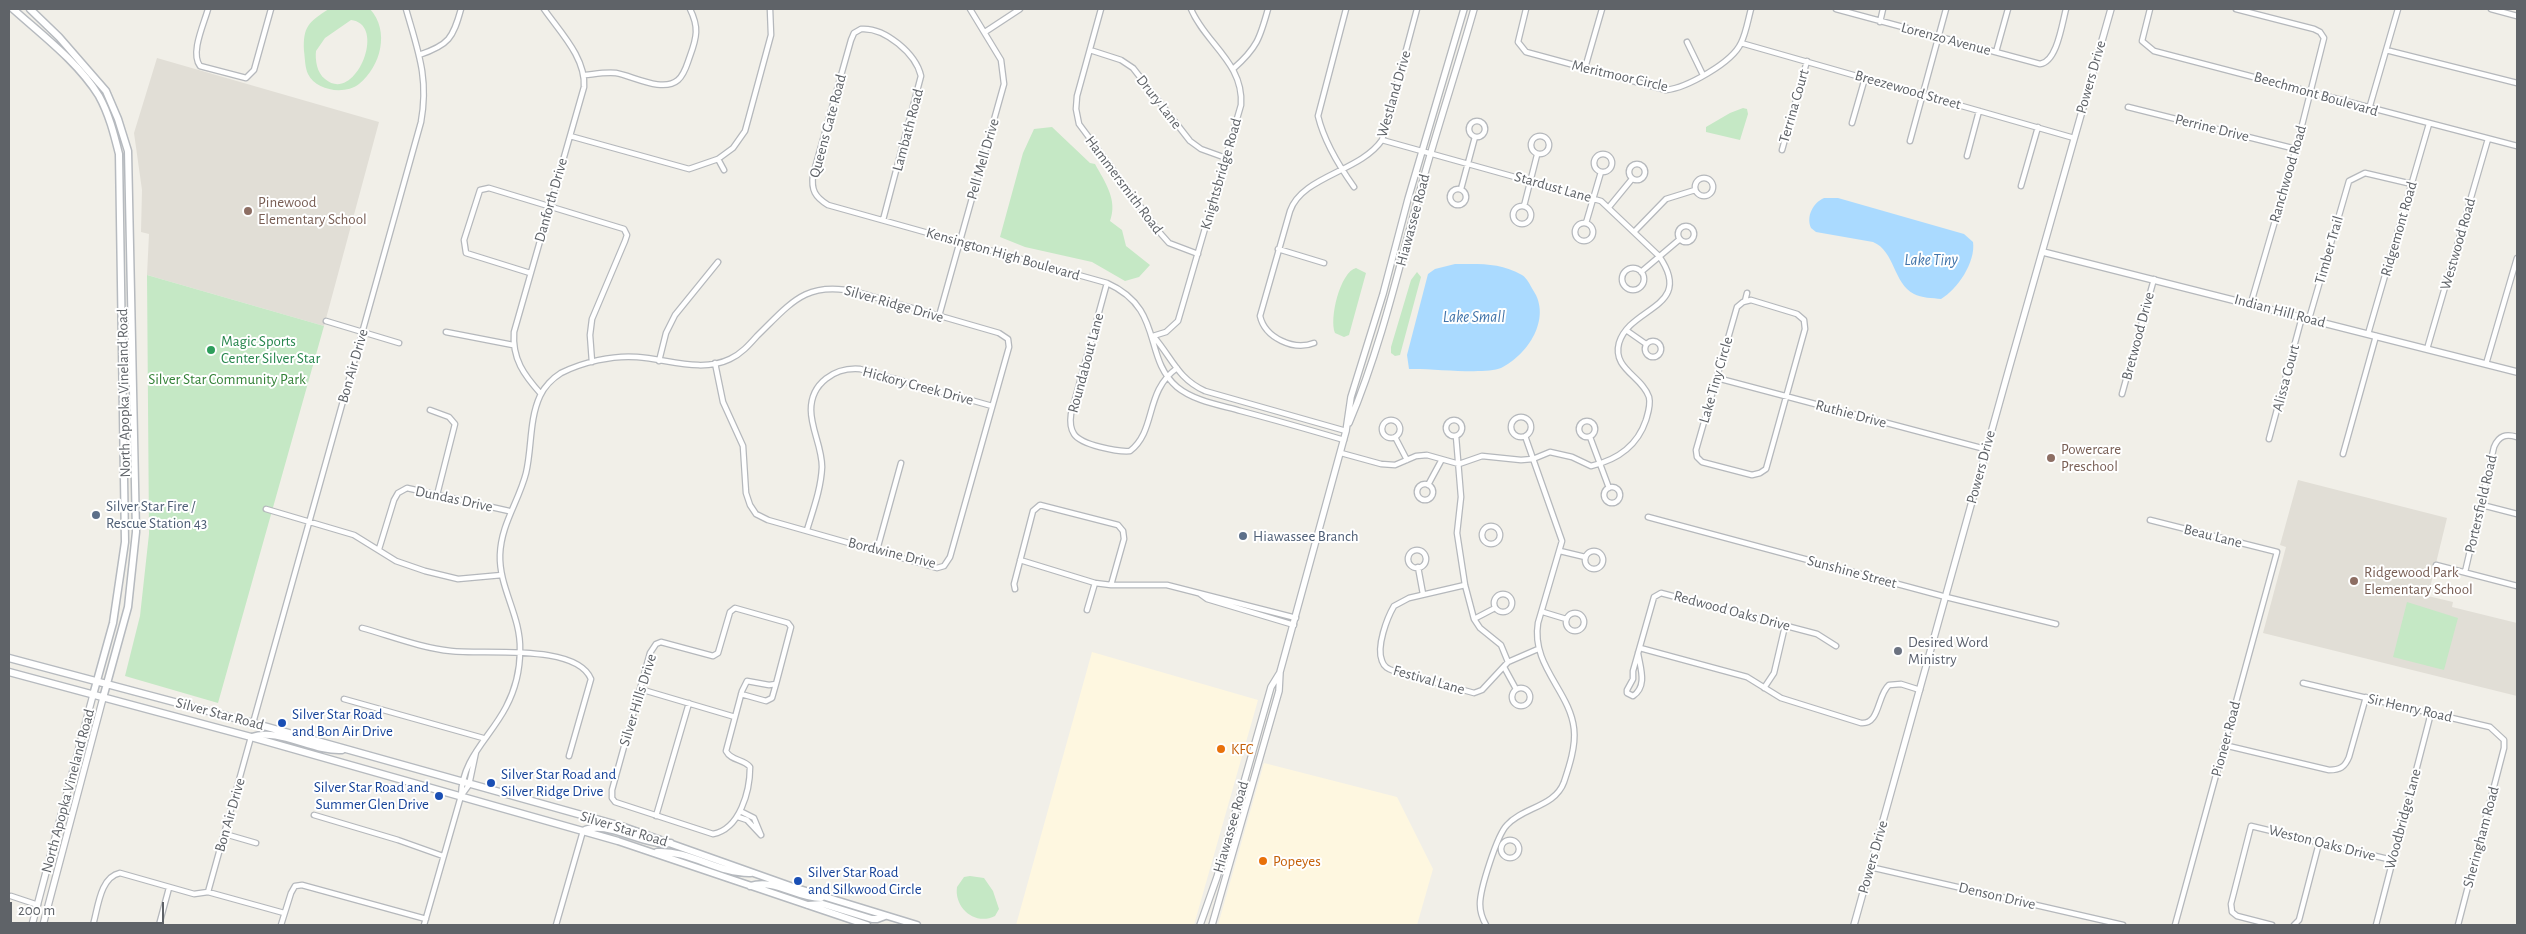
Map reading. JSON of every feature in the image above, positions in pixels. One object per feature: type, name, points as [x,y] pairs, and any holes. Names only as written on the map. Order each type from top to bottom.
[{"type":"main road","name":"North Apopka Vineland Road","points":[[13,9],[78,70],[98,96],[111,124],[120,154],[125,542],[113,623],[93,695]]},
{"type":"main road","name":"North Apopka Vineland Road","points":[[30,9],[59,37],[106,91],[118,119],[128,151],[136,532],[128,607],[103,698]]},
{"type":"main road","name":"Silver Star Road","points":[[9,658],[253,723],[673,843],[827,898],[917,925]]},
{"type":"main road","name":"Silver Star Road","points":[[9,672],[251,737],[583,831],[653,852],[867,925]]},
{"type":"main road","points":[[251,737],[260,734],[331,751],[348,750]]},
{"type":"main road","points":[[583,831],[595,826],[658,845],[673,843]]},
{"type":"main road","points":[[653,852],[672,851],[737,873],[754,873]]},
{"type":"main road","points":[[750,886],[766,882],[808,898],[827,898]]},
{"type":"main road","points":[[804,905],[823,904],[877,920],[885,916]]},
{"type":"street","points":[[208,9],[196,54],[197,62],[200,66],[246,78],[250,76],[271,9]]},
{"type":"street","name":"Bon Air Drive","points":[[253,723],[421,122],[426,98],[425,81],[420,55],[406,9]]},
{"type":"street","points":[[420,55],[440,48],[450,39],[461,9]]},
{"type":"street","points":[[544,9],[580,62],[585,75],[606,72],[617,73],[660,84],[671,84],[679,80],[684,72],[693,48],[697,27],[690,9]]},
{"type":"street","points":[[570,136],[688,169],[718,160],[733,148],[745,131],[772,36],[773,22],[770,9]]},
{"type":"street","name":"Pell Mell Drive","points":[[939,316],[1004,84],[1001,60],[970,9]]},
{"type":"street","points":[[985,32],[1020,9]]},
{"type":"street","name":"Hammersmith Road","points":[[1101,9],[1077,96],[1076,110],[1079,124],[1169,243],[1198,254]]},
{"type":"street","name":"Knightsbridge Road","points":[[1153,336],[1166,332],[1178,321],[1241,105],[1240,84],[1233,68],[1191,9]]},
{"type":"street","points":[[1233,68],[1251,53],[1263,28],[1268,9]]},
{"type":"street","points":[[1346,9],[1318,116],[1342,171],[1354,187]]},
{"type":"street","name":"Westland Drive","points":[[1314,343],[1305,346],[1281,340],[1269,334],[1262,326],[1260,308],[1278,249],[1290,211],[1297,196],[1368,156],[1382,140],[1417,9]]},
{"type":"street","name":"Hiawassee Road","points":[[1212,925],[1277,698],[1280,672],[1341,453],[1350,397],[1383,294],[1421,151],[1464,9]]},
{"type":"street","name":"Hiawassee Road","points":[[1346,431],[1360,398],[1394,291],[1431,154],[1474,9]]},
{"type":"street","name":"Meritmoor Circle","points":[[1526,9],[1518,42],[1526,52],[1666,90],[1683,87],[1729,59],[1742,43],[1751,9]]},
{"type":"street","points":[[1585,68],[1602,9]]},
{"type":"street","name":"Lorenzo Avenue","points":[[1836,9],[2040,64],[2044,64],[2053,57],[2066,9]]},
{"type":"street","points":[[1880,22],[1883,9]]},
{"type":"street","points":[[1910,141],[1946,9]]},
{"type":"street","points":[[1996,52],[2008,9]]},
{"type":"street","name":"Powers Drive","points":[[1854,925],[1946,597],[1985,449],[2043,252],[2111,9]]},
{"type":"street","name":"Beechmont Boulevard","points":[[2150,9],[2142,40],[2154,51],[2311,91],[2369,109],[2517,146]]},
{"type":"street","name":"Ranchwood Road","points":[[2236,9],[2314,29],[2320,32],[2324,38],[2324,45],[2296,149],[2251,303]]},
{"type":"street","points":[[2369,109],[2398,9]]},
{"type":"street","points":[[2491,9],[2517,16]]},
{"type":"street","name":"Lambath Road","points":[[851,40],[854,33],[861,29],[878,32],[894,41],[909,54],[920,69],[921,76],[883,220]]},
{"type":"street","name":"Queens Gate Road","points":[[828,205],[814,193],[812,184],[851,40]]},
{"type":"street","points":[[1687,42],[1703,74]]},
{"type":"street","name":"Breezewood Street","points":[[1742,43],[2074,138]]},
{"type":"street","name":"Drury Lane","points":[[1090,50],[1121,60],[1133,68],[1190,141],[1201,149],[1226,158]]},
{"type":"street","points":[[2386,50],[2517,83]]},
{"type":"street","name":"Terrina Court","points":[[1782,150],[1806,61]]},
{"type":"street","name":"Danforth Drive","points":[[541,394],[524,375],[516,360],[513,345],[515,327],[584,87],[585,75]]},
{"type":"street","points":[[1852,123],[1865,78]]},
{"type":"street","name":"Perrine Drive","points":[[2128,107],[2296,149]]},
{"type":"street","points":[[1967,156],[1980,111]]},
{"type":"street","name":"Ridgemont Road","points":[[2368,334],[2430,124]]},
{"type":"street","points":[[2021,186],[2038,127]]},
{"type":"street","points":[[1461,189],[1475,136]]},
{"type":"street","points":[[1542,136],[1548,141],[1549,148],[1545,154],[1538,155],[1532,150],[1531,143],[1535,137],[1542,136]]},
{"type":"street","name":"Westwood Road","points":[[2427,349],[2488,139]]},
{"type":"street","name":"Stardust Lane","points":[[1382,140],[1594,198],[1609,207],[1659,256],[1666,267],[1669,278],[1667,294],[1654,309],[1632,322],[1626,330]]},
{"type":"street","points":[[1606,154],[1612,158],[1612,165],[1608,171],[1601,172],[1595,168],[1594,160],[1599,155],[1606,154]]},
{"type":"street","points":[[1524,206],[1538,155]]},
{"type":"street","points":[[718,160],[724,170]]},
{"type":"street","points":[[1586,223],[1601,172]]},
{"type":"street","name":"Timber Trail","points":[[2309,319],[2350,181],[2365,173],[2412,184]]},
{"type":"street","points":[[1609,207],[1632,179]]},
{"type":"street","points":[[530,273],[466,253],[464,240],[476,197],[480,190],[489,188],[618,225],[624,229],[627,235],[592,319],[590,335],[592,362]]},
{"type":"street","points":[[1634,232],[1666,199],[1695,190]]},
{"type":"street","name":"Kensington High Boulevard","points":[[828,205],[1107,283],[1120,289],[1132,298],[1142,311],[1153,336],[1158,355],[1168,375],[1177,386],[1200,399],[1344,440]]},
{"type":"street","points":[[1524,206],[1530,210],[1530,217],[1526,223],[1519,224],[1514,220],[1513,212],[1517,207],[1524,206]]},
{"type":"street","points":[[1586,223],[1592,228],[1593,234],[1588,240],[1582,241],[1576,237],[1575,230],[1579,224],[1586,223]]},
{"type":"street","points":[[1641,272],[1680,239]]},
{"type":"street","points":[[1278,249],[1324,262]]},
{"type":"street","name":"Indian Hill Road","points":[[2043,252],[2251,303],[2517,372]]},
{"type":"street","points":[[2486,364],[2517,258]]},
{"type":"street","points":[[659,361],[666,333],[675,315],[718,262]]},
{"type":"street","points":[[1633,268],[1641,272],[1644,280],[1640,287],[1632,290],[1624,286],[1622,278],[1625,271],[1633,268]]},
{"type":"street","name":"Bretwood Drive","points":[[2122,394],[2154,279]]},
{"type":"street","name":"Roundabout Lane","points":[[1107,283],[1071,414],[1074,434],[1080,440],[1120,452],[1130,450],[1142,437],[1156,391],[1168,375],[1177,368]]},
{"type":"street","name":"Silver Ridge Drive","points":[[461,796],[461,783],[466,768],[477,748],[507,706],[515,686],[520,651],[517,618],[502,575],[500,555],[510,511],[520,492],[526,472],[535,410],[541,394],[548,384],[560,374],[592,362],[637,356],[659,361],[688,364],[715,363],[730,359],[743,351],[798,298],[823,288],[841,288],[858,292],[999,333]]},
{"type":"street","points":[[1745,301],[1747,292]]},
{"type":"street","name":"Lake Tiny Circle","points":[[1751,300],[1797,314],[1804,320],[1805,329],[1766,468],[1760,474],[1752,475],[1702,462],[1696,457],[1696,450],[1737,307],[1745,301],[1751,300]]},
{"type":"street","name":"Alissa Court","points":[[2270,439],[2302,317]]},
{"type":"street","points":[[326,321],[399,343]]},
{"type":"street","points":[[1341,453],[1381,464],[1395,464],[1427,456],[1458,464],[1490,456],[1521,460],[1533,459],[1550,452],[1572,457],[1590,466],[1599,464],[1625,452],[1636,443],[1650,407],[1649,397],[1624,368],[1618,357],[1619,344],[1626,330],[1646,344]]},
{"type":"street","points":[[446,332],[513,345]]},
{"type":"street","name":"Bordwine Drive","points":[[715,363],[723,402],[743,446],[746,493],[750,505],[756,514],[768,520],[937,568],[944,566],[950,557],[1009,347],[1008,339],[999,333]]},
{"type":"street","name":"Kensington High Boulevard","points":[[1153,336],[1191,384],[1205,391],[1346,431]]},
{"type":"street","points":[[2343,454],[2376,336]]},
{"type":"street","points":[[124,350],[133,350]]},
{"type":"street","name":"Hickory Creek Drive","points":[[807,530],[820,486],[822,466],[820,445],[811,412],[812,401],[824,380],[848,368],[860,369],[992,406]]},
{"type":"street","name":"Ruthie Drive","points":[[1717,378],[1985,449]]},
{"type":"street","points":[[430,410],[450,417],[455,424],[437,495]]},
{"type":"street","points":[[1518,418],[1525,418],[1531,424],[1530,431],[1525,436],[1517,436],[1512,431],[1512,423],[1518,418]]},
{"type":"street","points":[[1394,421],[1399,425],[1399,432],[1395,437],[1388,438],[1383,434],[1382,427],[1387,422],[1394,421]]},
{"type":"street","name":"Portersfield Road","points":[[2465,572],[2494,447],[2501,437],[2507,435],[2517,436]]},
{"type":"street","points":[[1456,436],[1461,497],[1457,533],[1465,585],[1474,619],[1480,628],[1501,645],[1508,662]]},
{"type":"street","points":[[1486,925],[1480,912],[1480,901],[1506,825],[1554,797],[1560,790],[1569,764],[1574,730],[1571,718],[1538,649],[1536,635],[1560,550],[1560,532],[1525,436]]},
{"type":"street","points":[[1395,437],[1407,460]]},
{"type":"street","points":[[1590,437],[1609,488]]},
{"type":"street","points":[[1428,485],[1441,461]]},
{"type":"street","points":[[877,550],[901,463]]},
{"type":"street","name":"Dundas Drive","points":[[379,548],[398,493],[407,488],[510,511]]},
{"type":"street","points":[[1015,589],[1014,584],[1033,511],[1040,505],[1118,526],[1124,531],[1124,539],[1110,586]]},
{"type":"street","points":[[2482,505],[2517,514]]},
{"type":"street","points":[[266,509],[354,535],[379,548],[396,561],[458,579],[502,575]]},
{"type":"street","name":"Sunshine Street","points":[[1648,517],[1946,597],[2056,624]]},
{"type":"street","name":"Beau Lane","points":[[2150,520],[2277,552]]},
{"type":"street","points":[[1492,526],[1498,530],[1500,536],[1497,542],[1490,544],[1484,541],[1482,535],[1485,529],[1492,526]]},
{"type":"street","points":[[1416,550],[1422,552],[1426,557],[1424,564],[1418,567],[1412,566],[1408,560],[1410,553],[1416,550]]},
{"type":"street","points":[[1560,550],[1585,557]]},
{"type":"street","points":[[1596,551],[1602,555],[1602,562],[1598,567],[1592,568],[1586,564],[1585,557],[1589,552],[1596,551]]},
{"type":"street","name":"Pioneer Road","points":[[2175,925],[2277,552]]},
{"type":"street","points":[[1020,560],[1095,583],[1110,586],[1162,584],[1199,594],[1209,594],[1296,618]]},
{"type":"street","points":[[2436,565],[2517,586]]},
{"type":"street","points":[[1418,567],[1423,594]]},
{"type":"street","points":[[1086,610],[1095,583]]},
{"type":"street","name":"Festival Lane","points":[[1465,585],[1423,594],[1400,602],[1391,612],[1380,649],[1382,663],[1394,671],[1474,693],[1482,690],[1508,662],[1538,649]]},
{"type":"street","name":"Redwood Oaks Drive","points":[[1639,650],[1643,674],[1638,693],[1633,696],[1627,693],[1627,690],[1633,679],[1639,650],[1654,597],[1661,593],[1817,634],[1836,646]]},
{"type":"street","points":[[1199,594],[1207,599],[1294,625]]},
{"type":"street","points":[[1498,595],[1505,595],[1511,599],[1511,606],[1507,612],[1500,612],[1494,608],[1494,601],[1498,595]]},
{"type":"street","name":"Silver Hills Drive","points":[[741,694],[726,754],[748,764],[750,767],[740,811],[732,826],[713,834],[615,802],[612,798],[612,790],[650,653],[656,644],[661,642],[713,656],[718,653],[720,648],[730,612],[738,608],[788,623],[791,627],[776,684]]},
{"type":"street","points":[[1474,619],[1494,608]]},
{"type":"street","points":[[1543,612],[1566,619]]},
{"type":"street","points":[[1571,614],[1578,614],[1583,618],[1584,626],[1579,631],[1572,631],[1566,626],[1566,619],[1571,614]]},
{"type":"street","points":[[1764,688],[1774,673],[1785,626]]},
{"type":"street","points":[[362,628],[451,651],[520,651],[563,660],[587,670],[591,679],[569,756]]},
{"type":"street","points":[[1639,650],[1747,677],[1780,698],[1866,724],[1873,718],[1882,693],[1889,685],[1901,684],[1920,690]]},
{"type":"street","points":[[1504,667],[1516,689]]},
{"type":"street","name":"Hiawassee Road","points":[[1200,925],[1217,877],[1271,687],[1280,672]]},
{"type":"street","points":[[747,681],[769,685],[776,684],[772,698],[766,701],[741,694],[747,681]]},
{"type":"street","name":"Sir Henry Road","points":[[2303,683],[2490,727],[2504,740],[2504,748]]},
{"type":"street","points":[[640,688],[735,716]]},
{"type":"street","points":[[1516,689],[1523,689],[1529,693],[1530,700],[1525,705],[1518,706],[1513,702],[1512,695],[1516,689]]},
{"type":"street","name":"North Apopka Vineland Road","points":[[32,925],[93,695]]},
{"type":"street","points":[[2224,745],[2329,770],[2339,770],[2346,764],[2366,697]]},
{"type":"street","name":"North Apopka Vineland Road","points":[[43,925],[103,698]]},
{"type":"street","points":[[344,699],[484,738]]},
{"type":"street","points":[[656,816],[689,703]]},
{"type":"street","name":"Woodbridge Lane","points":[[2376,925],[2431,713]]},
{"type":"street","name":"Bon Air Drive","points":[[208,892],[251,737]]},
{"type":"street","name":"Silver Ridge Drive","points":[[461,796],[469,785],[477,748]]},
{"type":"street","name":"Sheringham Road","points":[[2458,925],[2504,748]]},
{"type":"street","points":[[424,925],[461,796]]},
{"type":"street","points":[[738,816],[747,820],[761,835],[754,818],[740,811]]},
{"type":"street","points":[[314,815],[398,840],[443,856]]},
{"type":"street","name":"Weston Oaks Drive","points":[[2272,925],[2236,916],[2232,912],[2231,904],[2251,826],[2392,860]]},
{"type":"street","points":[[556,925],[583,831]]},
{"type":"street","points":[[225,834],[256,843]]},
{"type":"street","points":[[2294,925],[2299,920],[2319,843]]},
{"type":"street","name":"Denson Drive","points":[[1870,867],[2123,925]]},
{"type":"street","points":[[93,925],[106,880],[112,874],[120,873],[194,894],[208,892],[284,913]]},
{"type":"street","points":[[281,925],[291,893],[295,886],[302,884],[426,919]]},
{"type":"street","points":[[159,925],[170,888]]},
{"type":"street","points":[[11,896],[38,904]]},
{"type":"shaded area","name":"Pinewood Elementary School","points":[[157,58],[379,122],[324,326],[147,275],[149,234],[141,232],[142,190],[134,133]]},
{"type":"shaded area","name":"Ridgewood Park Elementary School","points":[[2298,480],[2447,518],[2428,596],[2453,602],[2452,607],[2517,623],[2517,696],[2263,633],[2286,547],[2280,545]]},
{"type":"shaded area","points":[[1092,652],[1258,700],[1194,925],[1016,925]]},
{"type":"shaded area","points":[[1264,763],[1397,797],[1433,869],[1417,925],[1218,925]]},
{"type":"green space","points":[[329,9],[370,9],[380,27],[380,48],[373,68],[367,77],[353,87],[339,90],[324,88],[312,80],[308,74],[304,51],[306,31],[308,26]],"holes":[[[351,20],[362,25],[367,35],[367,47],[363,61],[356,73],[347,81],[336,84],[325,79],[317,66],[316,51],[325,38]]]},
{"type":"green space","points":[[1743,108],[1747,109],[1748,114],[1740,140],[1706,132],[1706,127]]},
{"type":"green space","points":[[1052,127],[1090,163],[1095,164],[1111,198],[1112,213],[1110,221],[1122,230],[1126,246],[1150,265],[1139,277],[1125,281],[1092,262],[1025,247],[1000,237],[1023,153],[1034,129]]},
{"type":"green space","points":[[1356,268],[1366,273],[1349,335],[1344,337],[1335,333],[1335,307],[1345,278],[1350,271]]},
{"type":"green space","points":[[1417,272],[1421,277],[1400,355],[1395,356],[1391,353],[1391,347],[1411,280]]},
{"type":"green space","name":"Silver Star Community Park","points":[[147,275],[324,326],[218,703],[125,676],[140,616],[149,534]]},
{"type":"green space","points":[[2407,602],[2458,618],[2444,670],[2393,657]]},
{"type":"green space","points":[[964,877],[984,878],[993,891],[999,909],[995,916],[980,919],[973,917],[962,908],[957,895],[957,887]]},
{"type":"water","name":"Lake Tiny","points":[[1824,198],[1838,198],[1964,234],[1973,242],[1973,250],[1972,258],[1964,275],[1953,289],[1941,299],[1914,294],[1902,283],[1886,252],[1880,246],[1873,242],[1816,232],[1811,228],[1809,219],[1812,210]]},
{"type":"water","name":"Lake Small","points":[[1455,264],[1497,266],[1524,276],[1538,301],[1540,312],[1534,335],[1520,354],[1501,368],[1483,371],[1409,369],[1407,355],[1428,274],[1435,269]]},
{"type":"place","name":"Pinewood Elementary School","points":[[248,211]]},
{"type":"place","name":"Magic Sports Center Silver Star","points":[[211,350]]},
{"type":"place","name":"Powercare Preschool","points":[[2051,458]]},
{"type":"place","name":"Silver Star Fire / Rescue Station 43","points":[[96,515]]},
{"type":"place","name":"Hiawassee Branch","points":[[1243,536]]},
{"type":"place","name":"Ridgewood Park Elementary School","points":[[2354,581]]},
{"type":"place","name":"Desired Word Ministry","points":[[1898,651]]},
{"type":"place","name":"Silver Star Road and Bon Air Drive","points":[[282,723]]},
{"type":"place","name":"KFC","points":[[1221,749]]},
{"type":"place","name":"Silver Star Road and Silver Ridge Drive","points":[[491,783]]},
{"type":"place","name":"Silver Star Road and Summer Glen Drive","points":[[439,796]]},
{"type":"place","name":"Popeyes","points":[[1263,861]]},
{"type":"place","name":"Silver Star Road and Silkwood Circle","points":[[798,881]]}]
